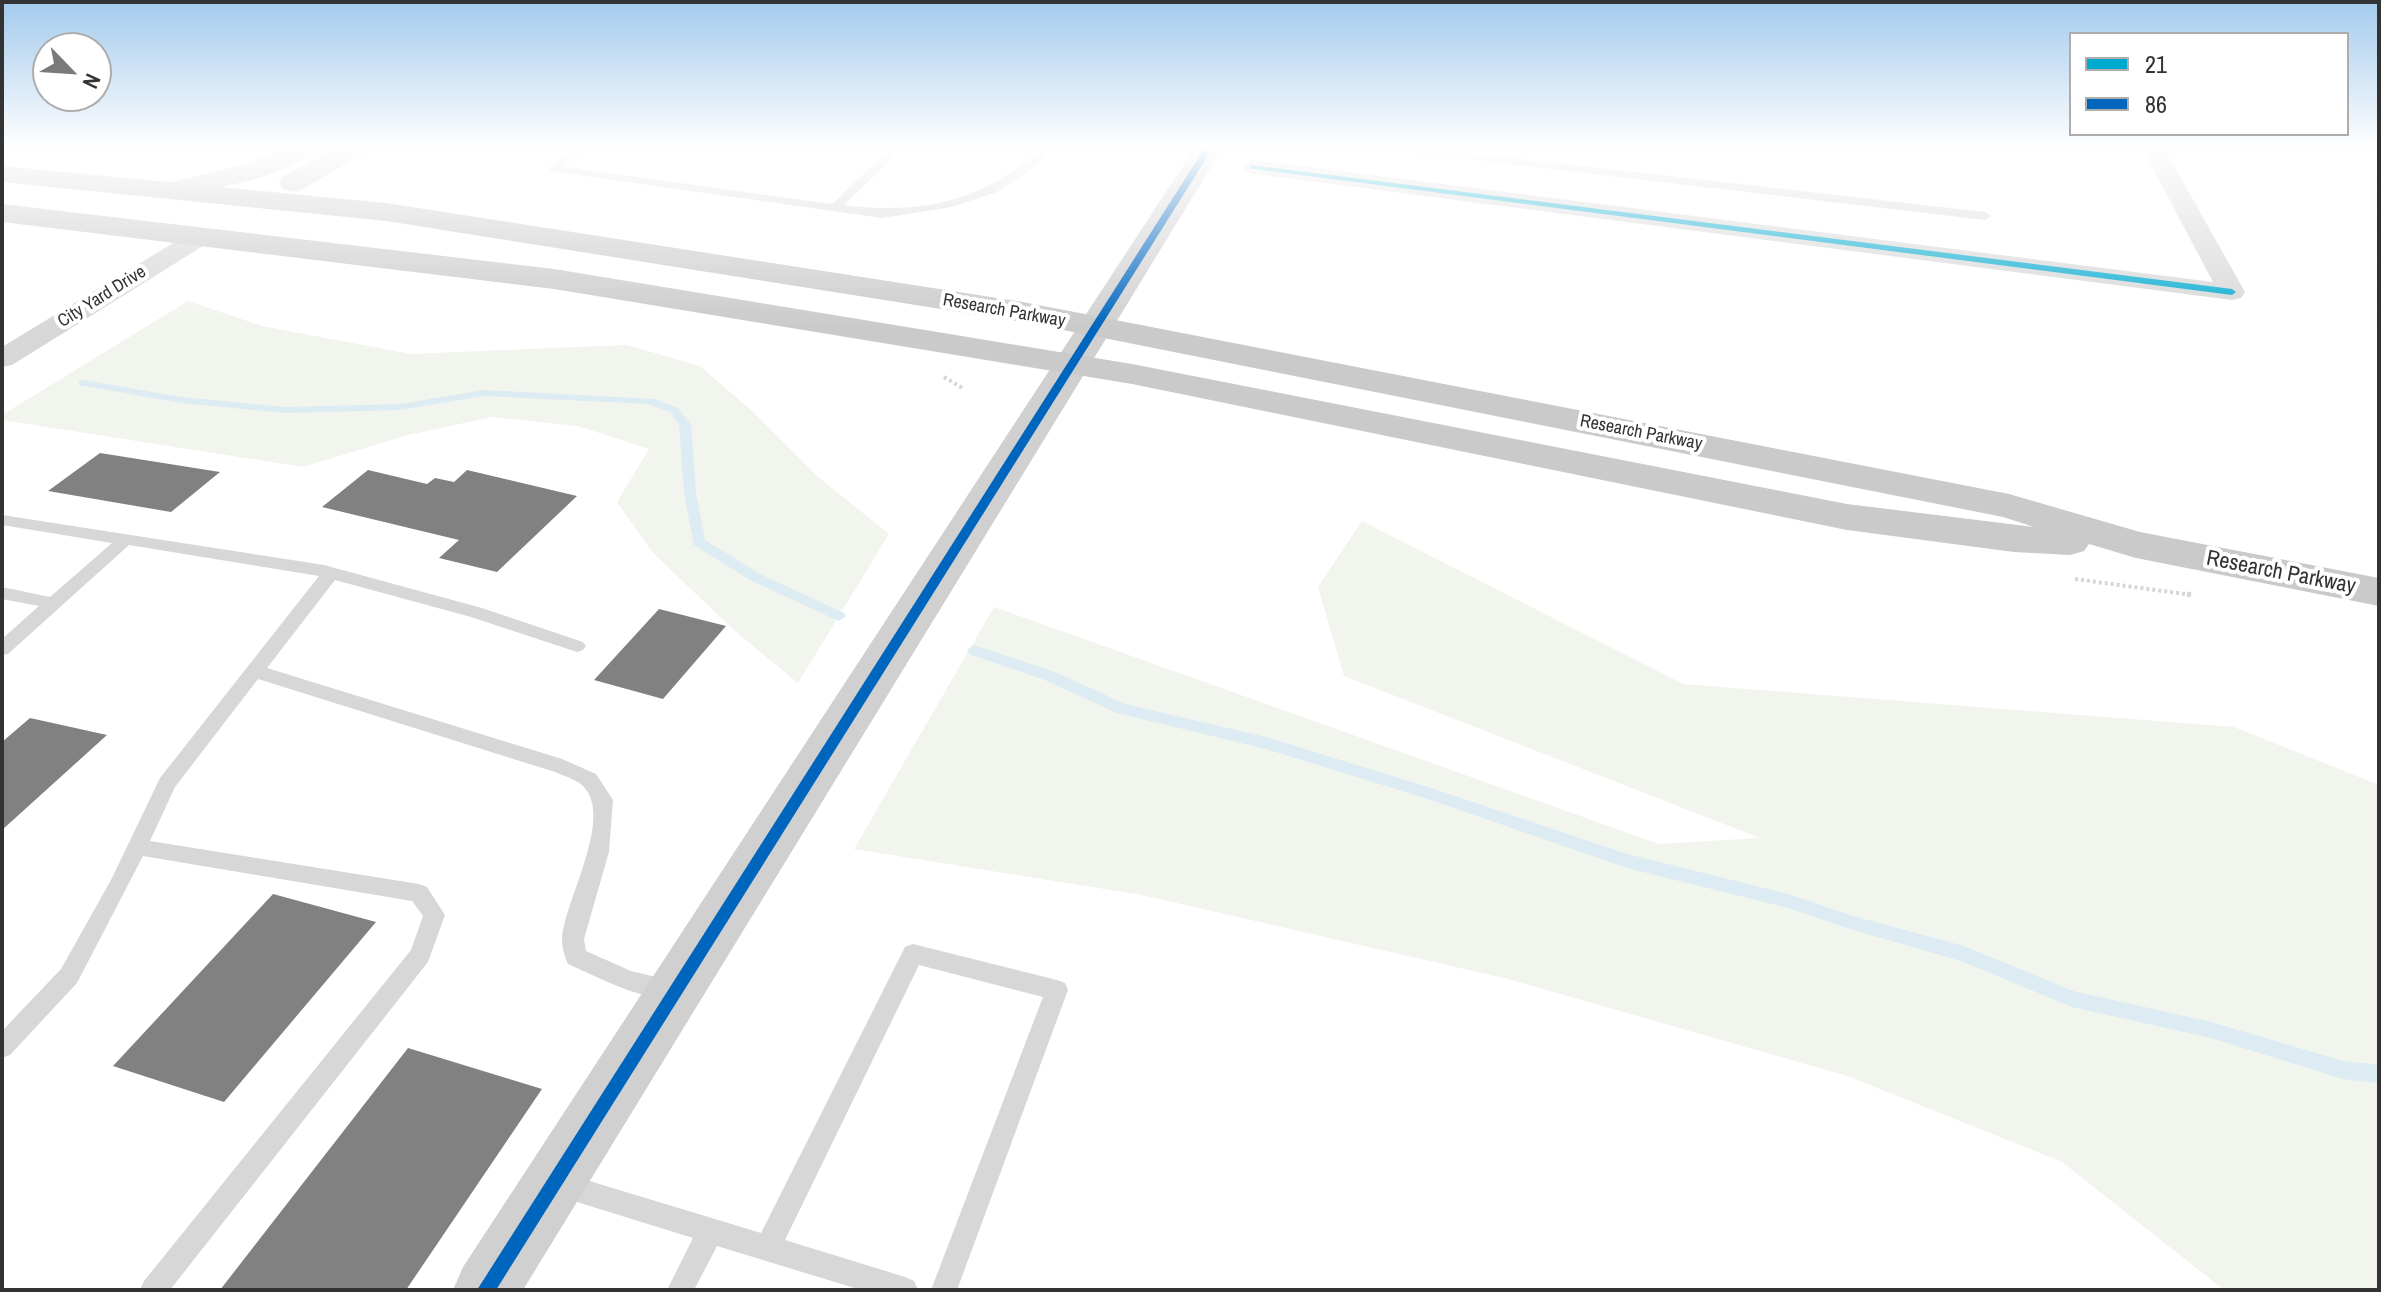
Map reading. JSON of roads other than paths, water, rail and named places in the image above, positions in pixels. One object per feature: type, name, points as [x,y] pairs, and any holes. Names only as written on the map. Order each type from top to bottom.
[{"type":"main road","points":[[141,206],[191,210],[220,206]]},
{"type":"main road","name":"Research Parkway","points":[[335,206],[1007,310],[2009,506],[2136,545],[2379,592]]},
{"type":"main road","points":[[486,1290],[1172,206]]},
{"type":"main road","name":"Research Parkway","points":[[2,213],[554,279],[1071,364],[1878,522],[2014,539],[2136,545]]},
{"type":"street","points":[[1561,206],[2232,292],[2185,206]]},
{"type":"street","name":"City Yard Drive","points":[[2,359],[202,236]]},
{"type":"lane","points":[[822,206],[882,214],[943,206]]},
{"type":"lane","points":[[1901,206],[1985,216]]},
{"type":"lane","points":[[2,520],[331,573],[476,612],[577,646]]},
{"type":"lane","points":[[2,649],[126,539]]},
{"type":"lane","points":[[2,1047],[69,976],[167,783],[331,573]]},
{"type":"lane","points":[[2,593],[56,604]]},
{"type":"lane","points":[[254,671],[562,767],[589,779],[603,800],[599,852],[573,939],[576,957],[628,980],[675,991]]},
{"type":"lane","points":[[137,847],[419,893],[434,915],[420,955],[153,1290]]},
{"type":"lane","points":[[767,1248],[913,954],[1057,990],[944,1290]]},
{"type":"lane","points":[[554,1183],[905,1290]]},
{"type":"lane","points":[[680,1290],[711,1231]]},
{"type":"waterway","points":[[83,383],[181,400],[285,410],[401,407],[484,393],[650,401],[674,410],[685,425],[690,493],[699,542],[755,577],[839,616]]},
{"type":"waterway","points":[[974,650],[1050,676],[1122,709],[1266,743],[1431,794],[1627,861],[1788,901],[1964,954],[2072,999],[2211,1030],[2343,1070],[2379,1074]]}]
